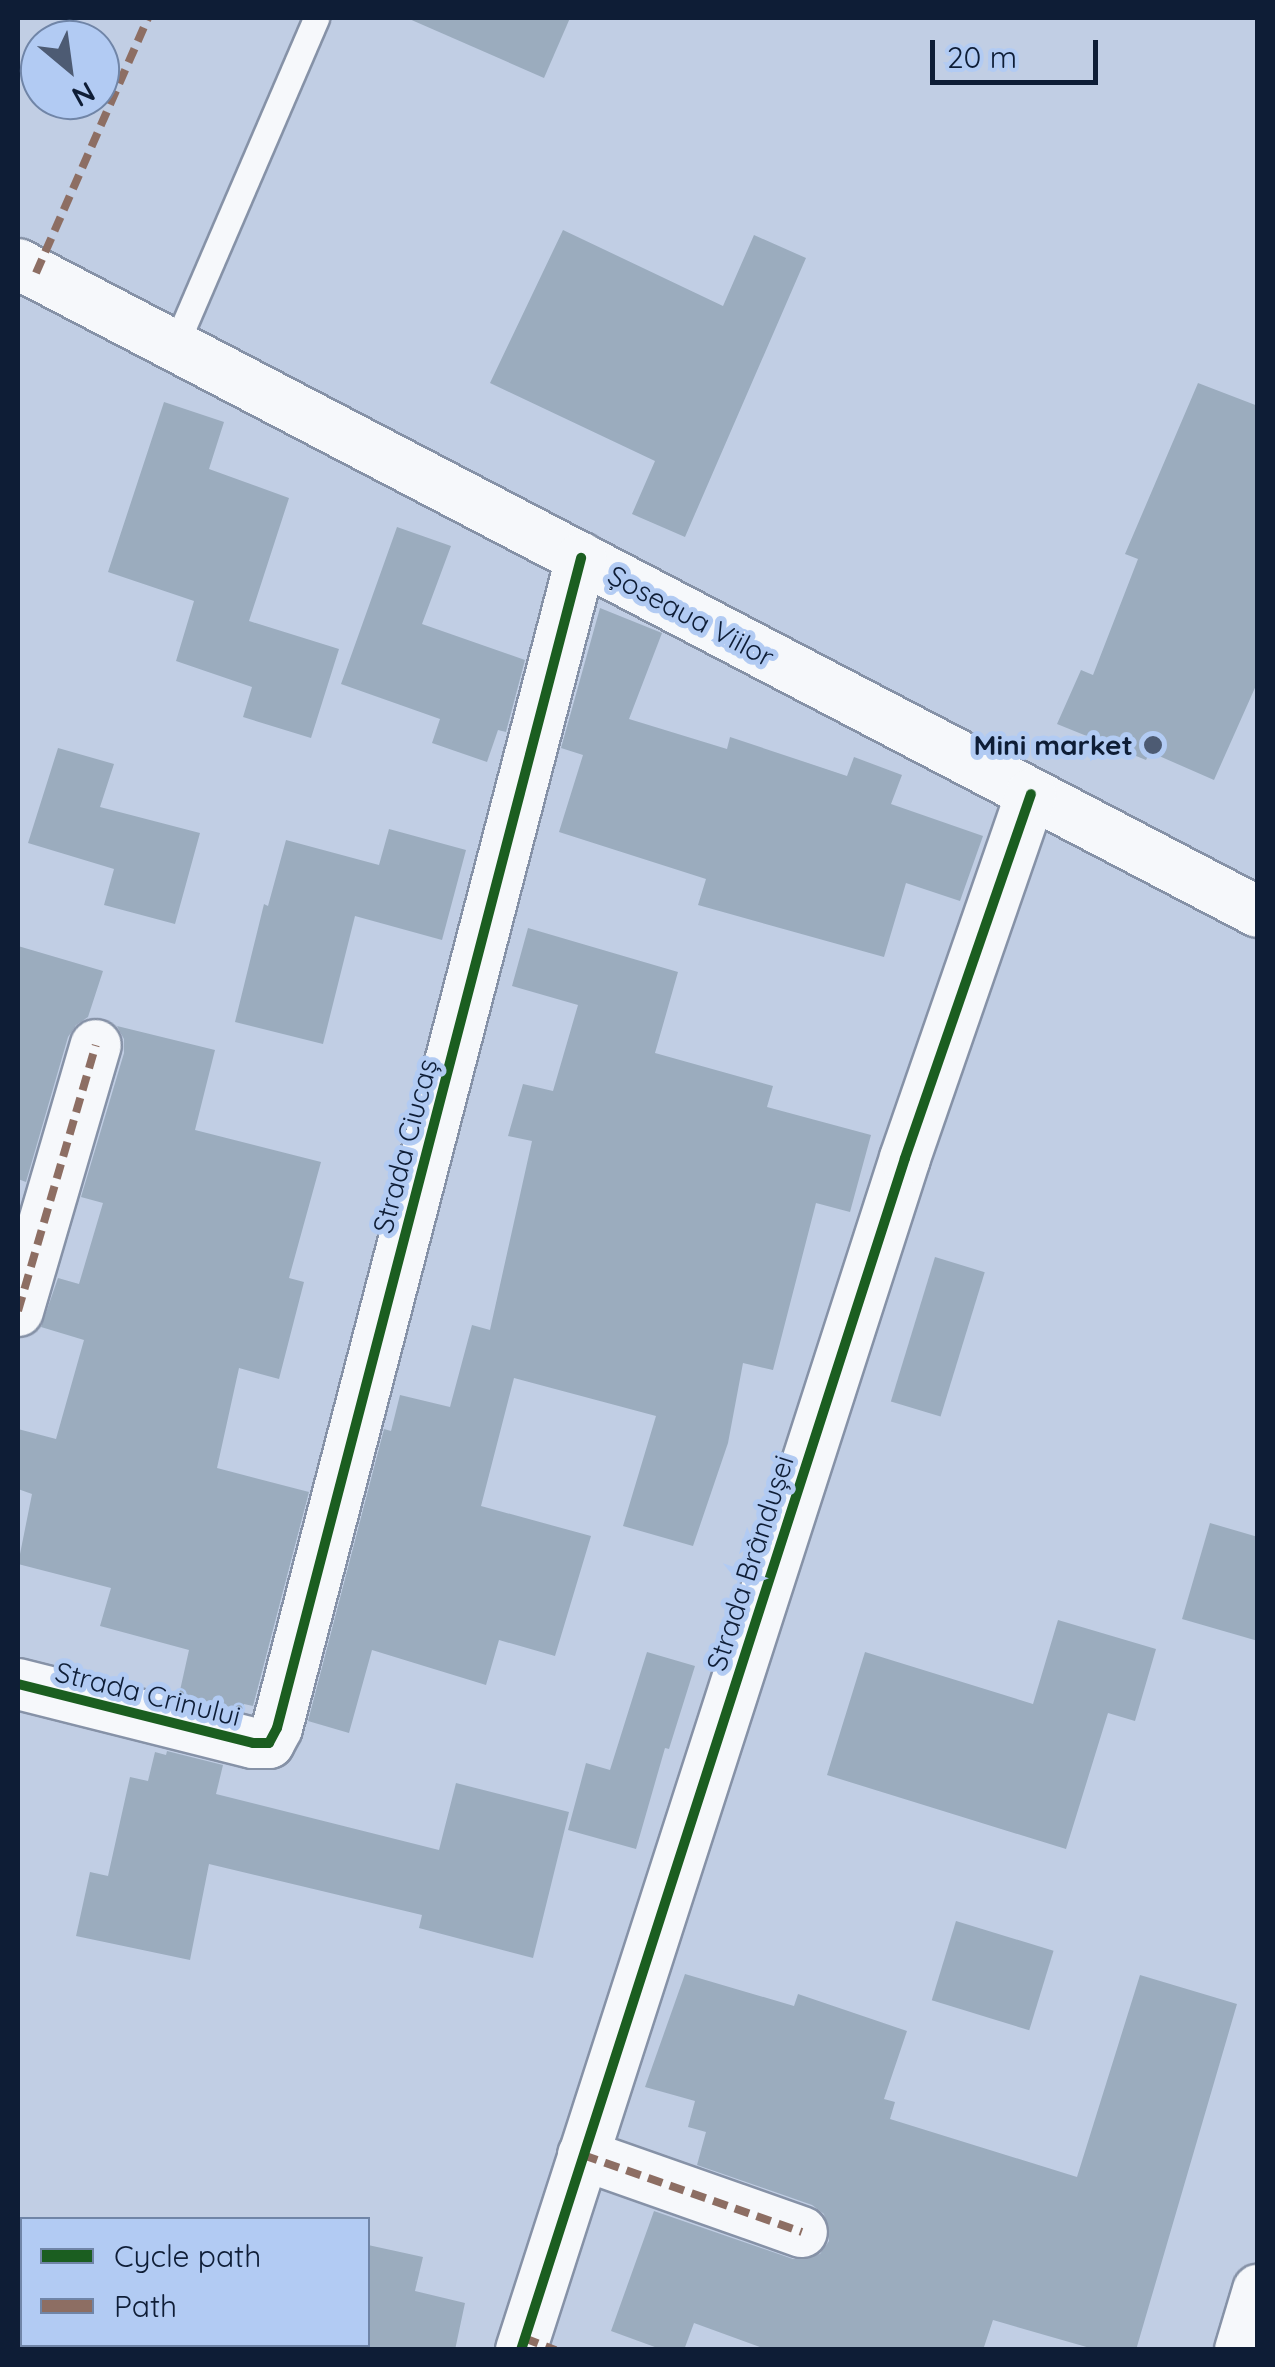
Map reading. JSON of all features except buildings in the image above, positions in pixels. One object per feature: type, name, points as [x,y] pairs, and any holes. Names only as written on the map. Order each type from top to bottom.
[{"type":"street","name":"Șoseaua Viilor","points":[[18,264],[1258,912]]},
{"type":"street","name":"Strada Ciucaș","points":[[268,1742],[277,1728],[581,558]]},
{"type":"street","name":"Strada Brândușei","points":[[534,2346],[582,2155],[905,1158],[1031,794]]},
{"type":"street","points":[[18,1310],[96,1045]]},
{"type":"street","name":"Strada Crinului","points":[[18,1684],[253,1743],[268,1742]]},
{"type":"street","points":[[582,2155],[802,2232]]},
{"type":"street","points":[[1240,2350],[1258,2290]]},
{"type":"lane","points":[[174,346],[316,18]]},
{"type":"marked path","points":[[36,273],[148,18]]},
{"type":"marked path","points":[[18,1311],[96,1045]]},
{"type":"marked path","points":[[583,2155],[802,2232]]},
{"type":"marked path","points":[[524,2338],[556,2350]]},
{"type":"cycle path","points":[[18,1684],[253,1743],[269,1743],[277,1728],[581,558]]},
{"type":"cycle path","points":[[521,2350],[905,1158],[1031,794]]},
{"type":"place","name":"Mini market","points":[[1153,745]]}]
